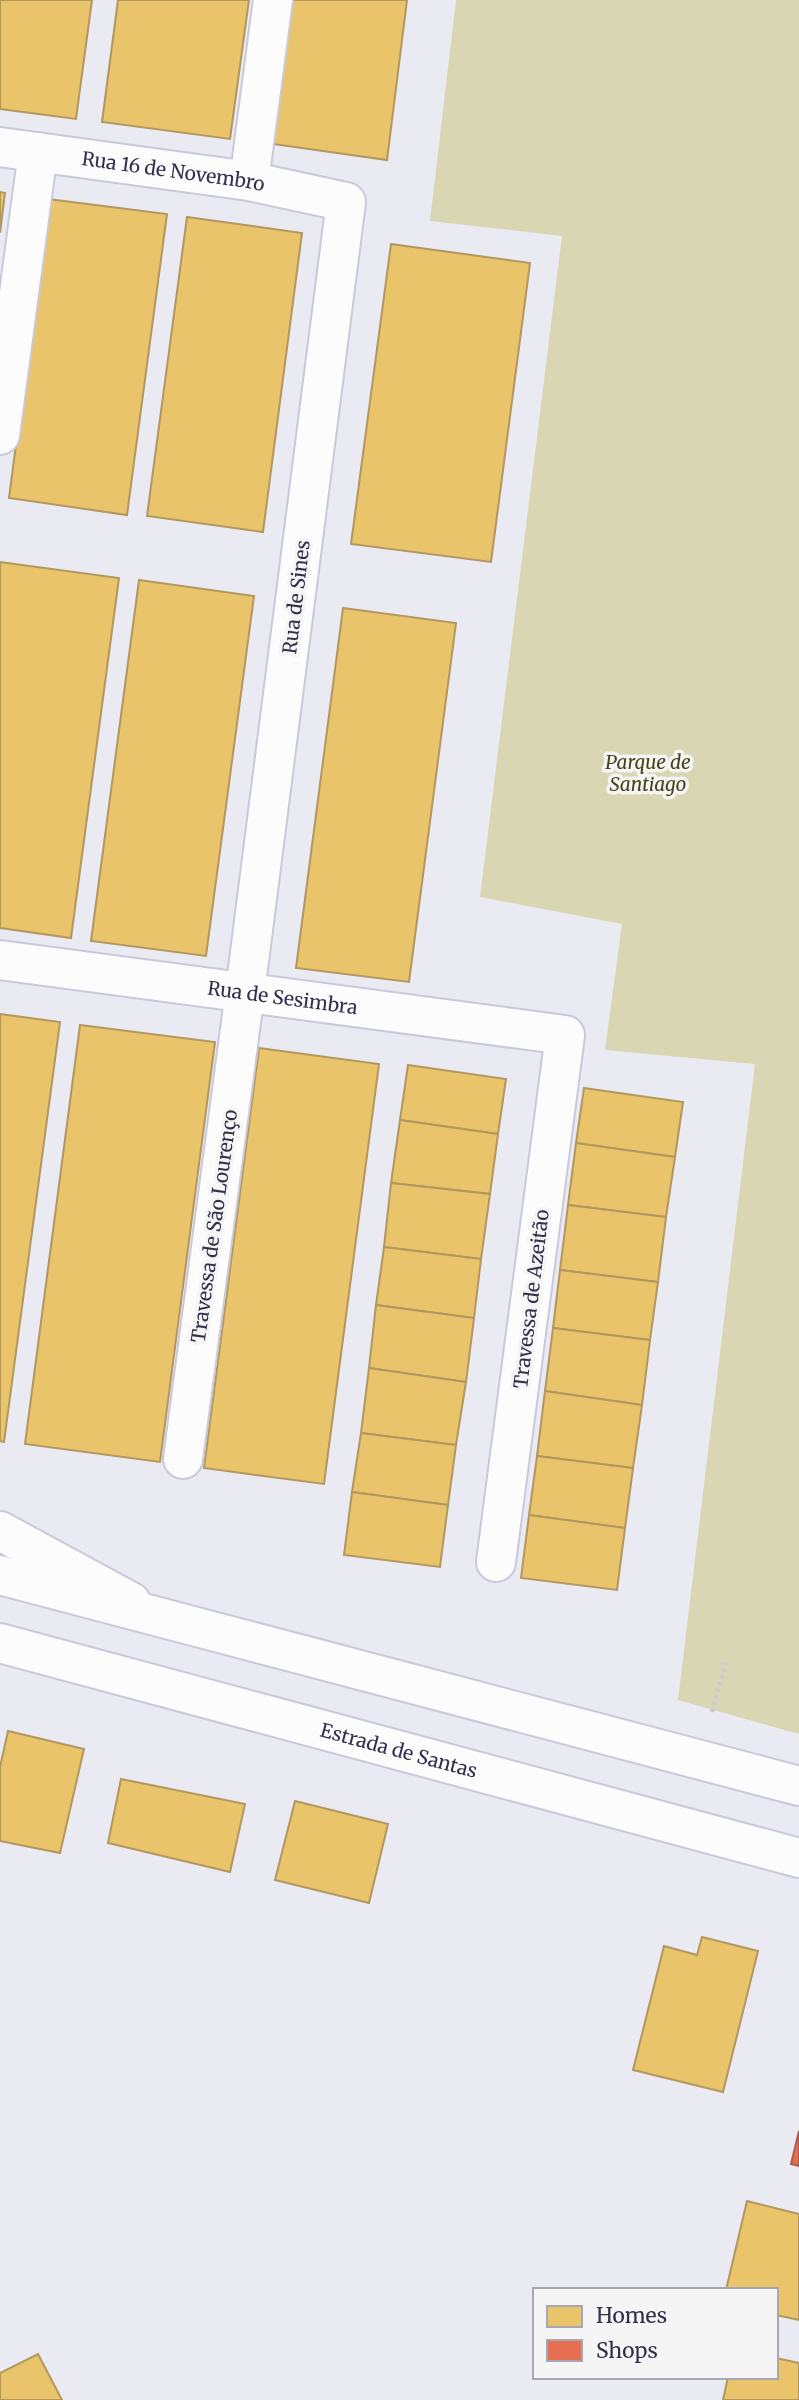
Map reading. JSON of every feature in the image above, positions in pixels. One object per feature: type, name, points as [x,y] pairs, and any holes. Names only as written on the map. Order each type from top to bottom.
[{"type":"street","points":[[249,181],[273,0]]},
{"type":"street","name":"Rua 16 de Novembro","points":[[0,147],[249,181],[346,202]]},
{"type":"street","points":[[0,435],[38,152]]},
{"type":"street","name":"Rua de Sines","points":[[245,992],[346,202]]},
{"type":"street","name":"Rua de Sesimbra","points":[[0,960],[565,1035]]},
{"type":"street","name":"Travessa de São Lourenço","points":[[183,1459],[245,992]]},
{"type":"street","name":"Travessa de Azeitão","points":[[496,1562],[565,1035]]},
{"type":"street","points":[[0,1531],[160,1618]]},
{"type":"street","points":[[0,1575],[799,1786]]},
{"type":"street","name":"Estrada de Santas","points":[[0,1643],[799,1858]]},
{"type":"green space","name":"Parque de Santiago","points":[[456,0],[799,0],[799,1734],[678,1700],[755,1064],[605,1050],[622,924],[480,897],[562,236],[430,221]]},
{"type":"building: Homes","points":[[0,0],[92,0],[76,119],[0,109]]},
{"type":"building: Homes","points":[[118,0],[249,0],[230,139],[102,122]]},
{"type":"building: Homes","points":[[292,0],[407,0],[387,160],[273,144]]},
{"type":"building: Homes","points":[[0,192],[5,193],[0,233]]},
{"type":"building: Homes","points":[[48,199],[167,214],[127,515],[9,498]]},
{"type":"building: Homes","points":[[187,217],[302,233],[263,532],[147,516]]},
{"type":"building: Homes","points":[[391,244],[530,263],[491,562],[351,544]]},
{"type":"building: Homes","points":[[0,562],[119,578],[71,938],[0,928]]},
{"type":"building: Homes","points":[[139,580],[254,596],[206,956],[91,941]]},
{"type":"building: Homes","points":[[343,608],[456,623],[409,982],[296,968]]},
{"type":"building: Homes","points":[[0,1014],[60,1022],[4,1442],[0,1441]]},
{"type":"building: Homes","points":[[80,1025],[215,1042],[160,1462],[25,1444]]},
{"type":"building: Homes","points":[[259,1048],[379,1064],[324,1484],[204,1468]]},
{"type":"building: Homes","points":[[408,1065],[506,1079],[498,1134],[400,1120]]},
{"type":"building: Homes","points":[[584,1088],[683,1102],[675,1157],[576,1143]]},
{"type":"building: Homes","points":[[400,1120],[498,1134],[490,1194],[391,1183]]},
{"type":"building: Homes","points":[[576,1143],[675,1157],[666,1217],[568,1205]]},
{"type":"building: Homes","points":[[391,1183],[490,1194],[481,1259],[384,1247]]},
{"type":"building: Homes","points":[[568,1205],[666,1217],[658,1282],[560,1270]]},
{"type":"building: Homes","points":[[384,1247],[481,1259],[474,1318],[376,1305]]},
{"type":"building: Homes","points":[[560,1270],[658,1282],[650,1340],[553,1328]]},
{"type":"building: Homes","points":[[376,1305],[474,1318],[466,1382],[369,1368]]},
{"type":"building: Homes","points":[[553,1328],[650,1340],[642,1405],[545,1391]]},
{"type":"building: Homes","points":[[369,1368],[466,1382],[456,1445],[361,1433]]},
{"type":"building: Homes","points":[[545,1391],[642,1405],[633,1468],[537,1456]]},
{"type":"building: Homes","points":[[361,1433],[456,1445],[448,1505],[352,1492]]},
{"type":"building: Homes","points":[[537,1456],[633,1468],[625,1528],[529,1515]]},
{"type":"building: Homes","points":[[352,1492],[448,1505],[440,1567],[344,1555]]},
{"type":"building: Homes","points":[[529,1515],[625,1528],[617,1590],[521,1578]]},
{"type":"building: Homes","points":[[8,1731],[84,1749],[60,1853],[0,1841],[0,1767]]},
{"type":"building: Homes","points":[[121,1779],[245,1804],[230,1872],[108,1843]]},
{"type":"building: Homes","points":[[295,1801],[388,1824],[369,1903],[275,1880]]},
{"type":"building: Homes","points":[[702,1937],[758,1951],[723,2092],[633,2070],[664,1946],[697,1955]]},
{"type":"building: Homes","points":[[747,2201],[799,2214],[799,2320],[778,2315],[778,2288],[726,2288]]},
{"type":"building: Homes","points":[[38,2354],[62,2400],[0,2400],[0,2373]]},
{"type":"building: Homes","points":[[778,2358],[799,2363],[799,2400],[723,2400],[728,2379],[778,2379]]},
{"type":"building: Shops","points":[[799,2131],[799,2166],[791,2164]]}]
